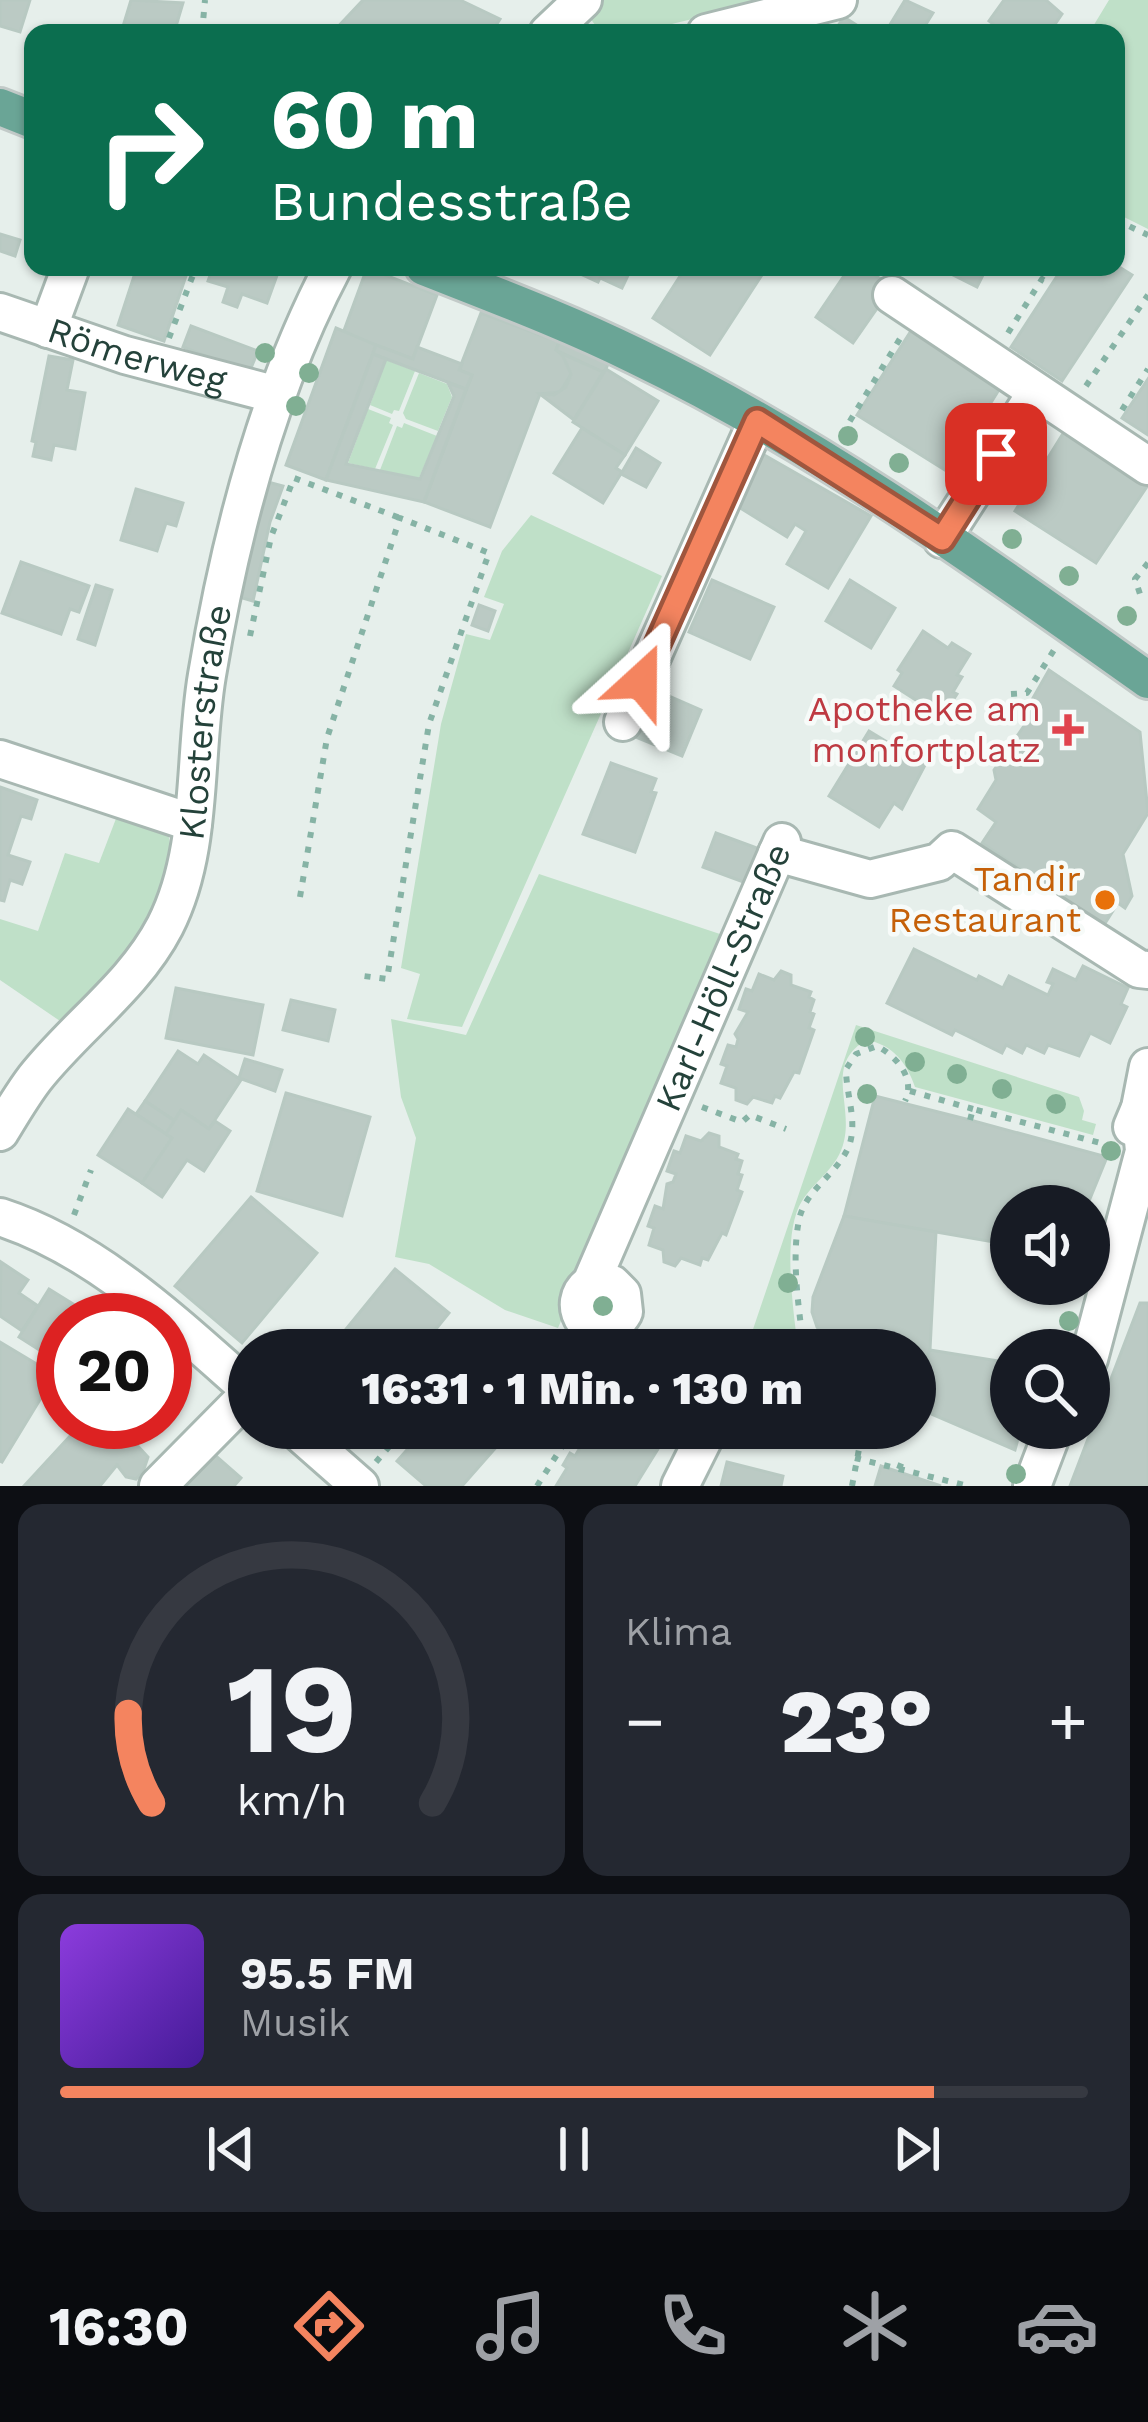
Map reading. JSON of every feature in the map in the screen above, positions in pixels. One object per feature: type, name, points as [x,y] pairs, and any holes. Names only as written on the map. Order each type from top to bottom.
[{"type":"main road","points":[[446,276],[638,356],[757,421],[825,461],[1148,680]]},
{"type":"street","points":[[742,24],[838,0]]},
{"type":"street","points":[[556,24],[578,1]]},
{"type":"street","points":[[48,329],[68,276]]},
{"type":"street","name":"Klosterstraße","points":[[0,1132],[34,1078],[137,968],[166,926],[193,823],[206,678],[242,513],[277,395],[329,276]]},
{"type":"street","points":[[904,303],[1148,466]]},
{"type":"street","name":"Römerweg","points":[[0,312],[160,364],[277,395]]},
{"type":"street","points":[[942,539],[1036,393]]},
{"type":"street","points":[[623,722],[757,421]]},
{"type":"street","points":[[0,760],[193,823]]},
{"type":"street","name":"Karl-Höll-Straße","points":[[591,1283],[779,848],[870,879],[939,862],[952,850],[1138,969],[1148,970]]},
{"type":"street","points":[[1110,1197],[1122,1148],[1140,1108],[1148,1067]]},
{"type":"street","points":[[1097,1329],[1144,1151],[1140,1108]]},
{"type":"street","points":[[0,1217],[56,1244],[159,1310],[228,1372]]},
{"type":"street","points":[[158,1486],[228,1413]]},
{"type":"street","points":[[315,1449],[348,1482]]},
{"type":"street","points":[[680,1486],[699,1449]]},
{"type":"street","points":[[1032,1486],[1046,1449]]},
{"type":"path","points":[[160,364],[193,276]]},
{"type":"path","points":[[990,362],[1042,279],[1051,285]]},
{"type":"path","points":[[1068,413],[1148,295]]},
{"type":"path","points":[[185,296],[200,302]]},
{"type":"path","points":[[825,461],[904,303]]},
{"type":"path","points":[[1104,438],[1148,369]]},
{"type":"path","points":[[246,654],[272,537],[294,478],[489,554],[429,724],[387,979],[356,975]]},
{"type":"path","points":[[300,896],[327,738],[400,518]]},
{"type":"path","points":[[1148,563],[1135,579],[1139,594],[1148,597]]},
{"type":"path","points":[[1012,694],[1027,694],[1054,650]]},
{"type":"path","points":[[801,1329],[799,1216],[835,1171],[849,1144],[852,1115],[846,1069],[856,1054],[877,1046],[898,1062],[910,1091]]},
{"type":"path","points":[[905,1100],[910,1091]]},
{"type":"path","points":[[910,1091],[1122,1148]]},
{"type":"path","points":[[671,1095],[742,1122],[750,1115],[786,1129]]},
{"type":"path","points":[[970,1120],[973,1109]]},
{"type":"path","points":[[56,1244],[91,1170]]},
{"type":"path","points":[[789,1321],[800,1319]]},
{"type":"path","points":[[348,1482],[383,1449]]},
{"type":"path","points":[[538,1486],[561,1449]]},
{"type":"path","points":[[852,1486],[857,1449]]},
{"type":"path","points":[[899,1469],[904,1456]]},
{"type":"path","points":[[854,1458],[968,1486]]},
{"type":"green space","points":[[599,0],[770,0],[672,24],[594,24],[587,14]]},
{"type":"green space","points":[[1109,0],[1148,0],[1148,229],[1125,218],[1125,24],[1094,24]]},
{"type":"green space","points":[[386,360],[415,371],[399,411],[392,414],[370,405]]},
{"type":"green space","points":[[419,373],[447,384],[452,397],[438,431],[406,419],[403,413]]},
{"type":"green space","points":[[368,409],[391,418],[393,425],[375,469],[348,463]]},
{"type":"green space","points":[[404,423],[437,436],[419,478],[380,470],[397,426],[402,428]]},
{"type":"green space","points":[[531,515],[662,576],[462,1027],[407,1019],[420,974],[401,968],[441,724],[466,634],[490,640],[504,604],[484,597],[502,551]]},
{"type":"green space","points":[[117,816],[167,832],[170,849],[164,878],[137,940],[60,1021],[0,980],[0,919],[38,931],[65,853],[99,863]]},
{"type":"green space","points":[[539,874],[726,936],[558,1328],[505,1310],[429,1264],[395,1257],[416,1138],[401,1097],[391,1019],[466,1035]]},
{"type":"green space","points":[[856,1025],[1079,1097],[1082,1120],[1096,1124],[1093,1135],[915,1087],[898,1056],[884,1046],[867,1040],[854,1049],[843,1072],[846,1127],[841,1150],[802,1201],[792,1233],[796,1329],[753,1329]]},
{"type":"building","points":[[0,0],[30,0],[20,32],[0,26]]},
{"type":"building","points":[[131,0],[183,3],[177,24],[124,24]]},
{"type":"building","points":[[363,0],[460,0],[500,19],[497,24],[340,24]]},
{"type":"building","points":[[905,0],[933,13],[926,24],[890,24]]},
{"type":"building","points":[[1004,0],[1046,0],[1062,14],[1055,24],[989,21]]},
{"type":"building","points":[[0,234],[20,240],[15,256],[0,251]]},
{"type":"building","points":[[1125,271],[1132,275],[1062,381],[1011,347],[1057,276],[1125,276]]},
{"type":"building","points":[[134,276],[186,276],[164,341],[118,325]]},
{"type":"building","points":[[210,276],[277,276],[267,303],[242,294],[237,307],[223,302],[228,287],[208,281]]},
{"type":"building","points":[[364,276],[388,276],[437,295],[413,359],[343,333]]},
{"type":"building","points":[[585,276],[628,276],[622,288],[600,278],[598,282]]},
{"type":"building","points":[[680,276],[761,276],[710,355],[653,318]]},
{"type":"building","points":[[844,276],[876,276],[892,287],[853,343],[816,317]]},
{"type":"building","points":[[955,276],[982,276],[977,287]]},
{"type":"building","points":[[481,313],[559,342],[556,350],[568,360],[571,374],[560,392],[540,394],[490,527],[424,502],[472,375],[459,370]]},
{"type":"building","points":[[916,323],[1005,380],[948,472],[857,415]]},
{"type":"building","points":[[191,326],[258,351],[249,373],[183,347]]},
{"type":"building","points":[[336,328],[376,345],[326,480],[286,465]]},
{"type":"building","points":[[559,342],[608,364],[606,369],[603,372],[556,350]]},
{"type":"building","points":[[376,345],[413,359],[417,347],[462,364],[459,370],[472,375],[466,389],[373,354]]},
{"type":"building","points":[[373,354],[386,359],[346,464],[420,479],[454,396],[448,383],[466,389],[424,502],[326,480]]},
{"type":"building","points":[[562,354],[603,372],[574,420],[540,394],[554,395],[566,387],[571,374]]},
{"type":"building","points":[[49,356],[73,360],[67,390],[85,393],[75,449],[54,445],[51,460],[33,456],[36,442],[32,441]]},
{"type":"building","points":[[606,369],[658,401],[625,455],[573,422]]},
{"type":"building","points":[[1148,379],[1148,435],[1122,418]]},
{"type":"building","points":[[1067,427],[1148,478],[1148,485],[1096,563],[1015,511]]},
{"type":"building","points":[[582,428],[625,455],[616,468],[622,472],[603,503],[554,473]]},
{"type":"building","points":[[636,448],[660,463],[646,487],[621,474]]},
{"type":"building","points":[[759,452],[871,516],[828,588],[787,564],[806,531],[795,524],[787,537],[729,501]]},
{"type":"building","points":[[264,481],[283,486],[253,601],[239,597]]},
{"type":"building","points":[[136,489],[183,503],[176,526],[166,523],[157,551],[121,540]]},
{"type":"building","points":[[21,562],[89,586],[79,612],[70,609],[61,634],[2,613]]},
{"type":"building","points":[[712,580],[774,607],[750,659],[689,632]]},
{"type":"building","points":[[850,580],[895,608],[871,648],[826,621]]},
{"type":"building","points":[[96,585],[112,590],[95,645],[78,639]]},
{"type":"building","points":[[479,605],[495,611],[488,631],[472,625]]},
{"type":"building","points":[[923,631],[948,648],[952,643],[970,654],[957,675],[962,677],[953,692],[957,694],[942,717],[894,686],[902,673],[898,670]]},
{"type":"building","points":[[1049,670],[1140,732],[1148,813],[1123,854],[1132,896],[1125,908],[1118,903],[1104,925],[982,843],[996,822],[978,809],[996,780],[994,770],[1030,717],[1025,712]]},
{"type":"building","points":[[653,689],[701,710],[682,756],[633,736]]},
{"type":"building","points":[[869,731],[925,765],[902,809],[894,803],[879,827],[829,796]]},
{"type":"building","points":[[611,763],[656,779],[651,792],[656,793],[635,852],[583,834]]},
{"type":"building","points":[[0,787],[37,800],[31,819],[21,816],[8,855],[30,862],[22,884],[10,880],[4,901],[0,900]]},
{"type":"building","points":[[716,833],[762,850],[749,884],[703,867]]},
{"type":"building","points":[[914,949],[977,980],[979,976],[1003,988],[1009,976],[1048,995],[1053,969],[1076,980],[1083,966],[1128,988],[1121,1004],[1127,1007],[1110,1043],[1090,1033],[1079,1056],[1048,1045],[1044,1053],[1026,1045],[1022,1053],[1006,1045],[1002,1053],[887,1003]]},
{"type":"building","points":[[781,971],[791,975],[791,985],[811,992],[810,1012],[814,1014],[809,1028],[814,1030],[799,1073],[794,1072],[780,1098],[775,1096],[772,1103],[753,1097],[747,1104],[736,1100],[736,1088],[721,1083],[727,1066],[721,1064],[728,1045],[736,1047],[735,1034],[748,1012],[739,1009],[746,989],[752,991],[759,974],[774,980]]},
{"type":"building","points":[[176,988],[263,1005],[253,1055],[166,1038]]},
{"type":"building","points":[[291,1000],[335,1010],[328,1041],[283,1030]]},
{"type":"building","points":[[178,1051],[198,1064],[204,1055],[241,1080],[209,1129],[181,1110],[175,1121],[145,1101]]},
{"type":"building","points":[[245,1059],[282,1070],[275,1091],[239,1078]]},
{"type":"building","points":[[286,1093],[370,1117],[342,1216],[257,1191]]},
{"type":"building","points":[[875,1096],[1107,1157],[1096,1185],[990,1185],[990,1241],[844,1216]]},
{"type":"building","points":[[145,1101],[175,1121],[166,1134],[136,1114]]},
{"type":"building","points":[[128,1109],[172,1138],[142,1183],[98,1155]]},
{"type":"building","points":[[181,1110],[209,1129],[215,1121],[230,1131],[204,1171],[187,1160],[162,1197],[142,1183],[172,1138],[166,1134]]},
{"type":"building","points":[[709,1133],[719,1136],[719,1147],[738,1154],[736,1159],[742,1161],[737,1190],[742,1192],[726,1235],[722,1233],[708,1260],[702,1258],[700,1265],[681,1258],[675,1266],[664,1262],[663,1250],[649,1245],[654,1228],[648,1226],[655,1206],[663,1209],[667,1184],[676,1174],[667,1171],[674,1151],[680,1153],[686,1136],[701,1141]]},
{"type":"building","points":[[251,1197],[317,1253],[254,1329],[228,1331],[192,1300],[192,1293],[175,1286]]},
{"type":"building","points":[[844,1216],[936,1232],[931,1329],[818,1329],[813,1297]]},
{"type":"building","points":[[1,1262],[28,1280],[19,1293],[36,1309],[22,1331],[0,1316]]},
{"type":"building","points":[[395,1269],[449,1313],[436,1329],[346,1329]]},
{"type":"building","points":[[1140,1303],[1148,1303],[1148,1486],[1070,1486],[1084,1449],[1110,1449],[1110,1381]]},
{"type":"building","points":[[36,1310],[36,1348],[19,1337]]},
{"type":"building","points":[[0,1342],[36,1364],[36,1406],[0,1461]]},
{"type":"building","points":[[936,1351],[990,1360],[990,1439],[936,1416]]},
{"type":"building","points":[[207,1448],[241,1478],[234,1486],[176,1486]]},
{"type":"building","points":[[58,1449],[141,1449],[148,1457],[136,1479],[126,1477],[117,1465],[100,1486],[24,1486]]},
{"type":"building","points":[[408,1449],[495,1449],[462,1486],[426,1486],[397,1461]]},
{"type":"building","points":[[579,1449],[658,1449],[635,1486],[556,1486],[570,1453],[575,1456]]},
{"type":"building","points":[[727,1462],[783,1476],[781,1486],[721,1486]]},
{"type":"building","points":[[881,1466],[941,1486],[875,1486]]},
{"type":"place","name":"Apotheke am monfortplatz","points":[[1068,730]]},
{"type":"place","name":"Tandir Restaurant","points":[[1105,900]]},
{"type":"route","points":[[641,681],[757,421],[942,539],[996,454]]}]
